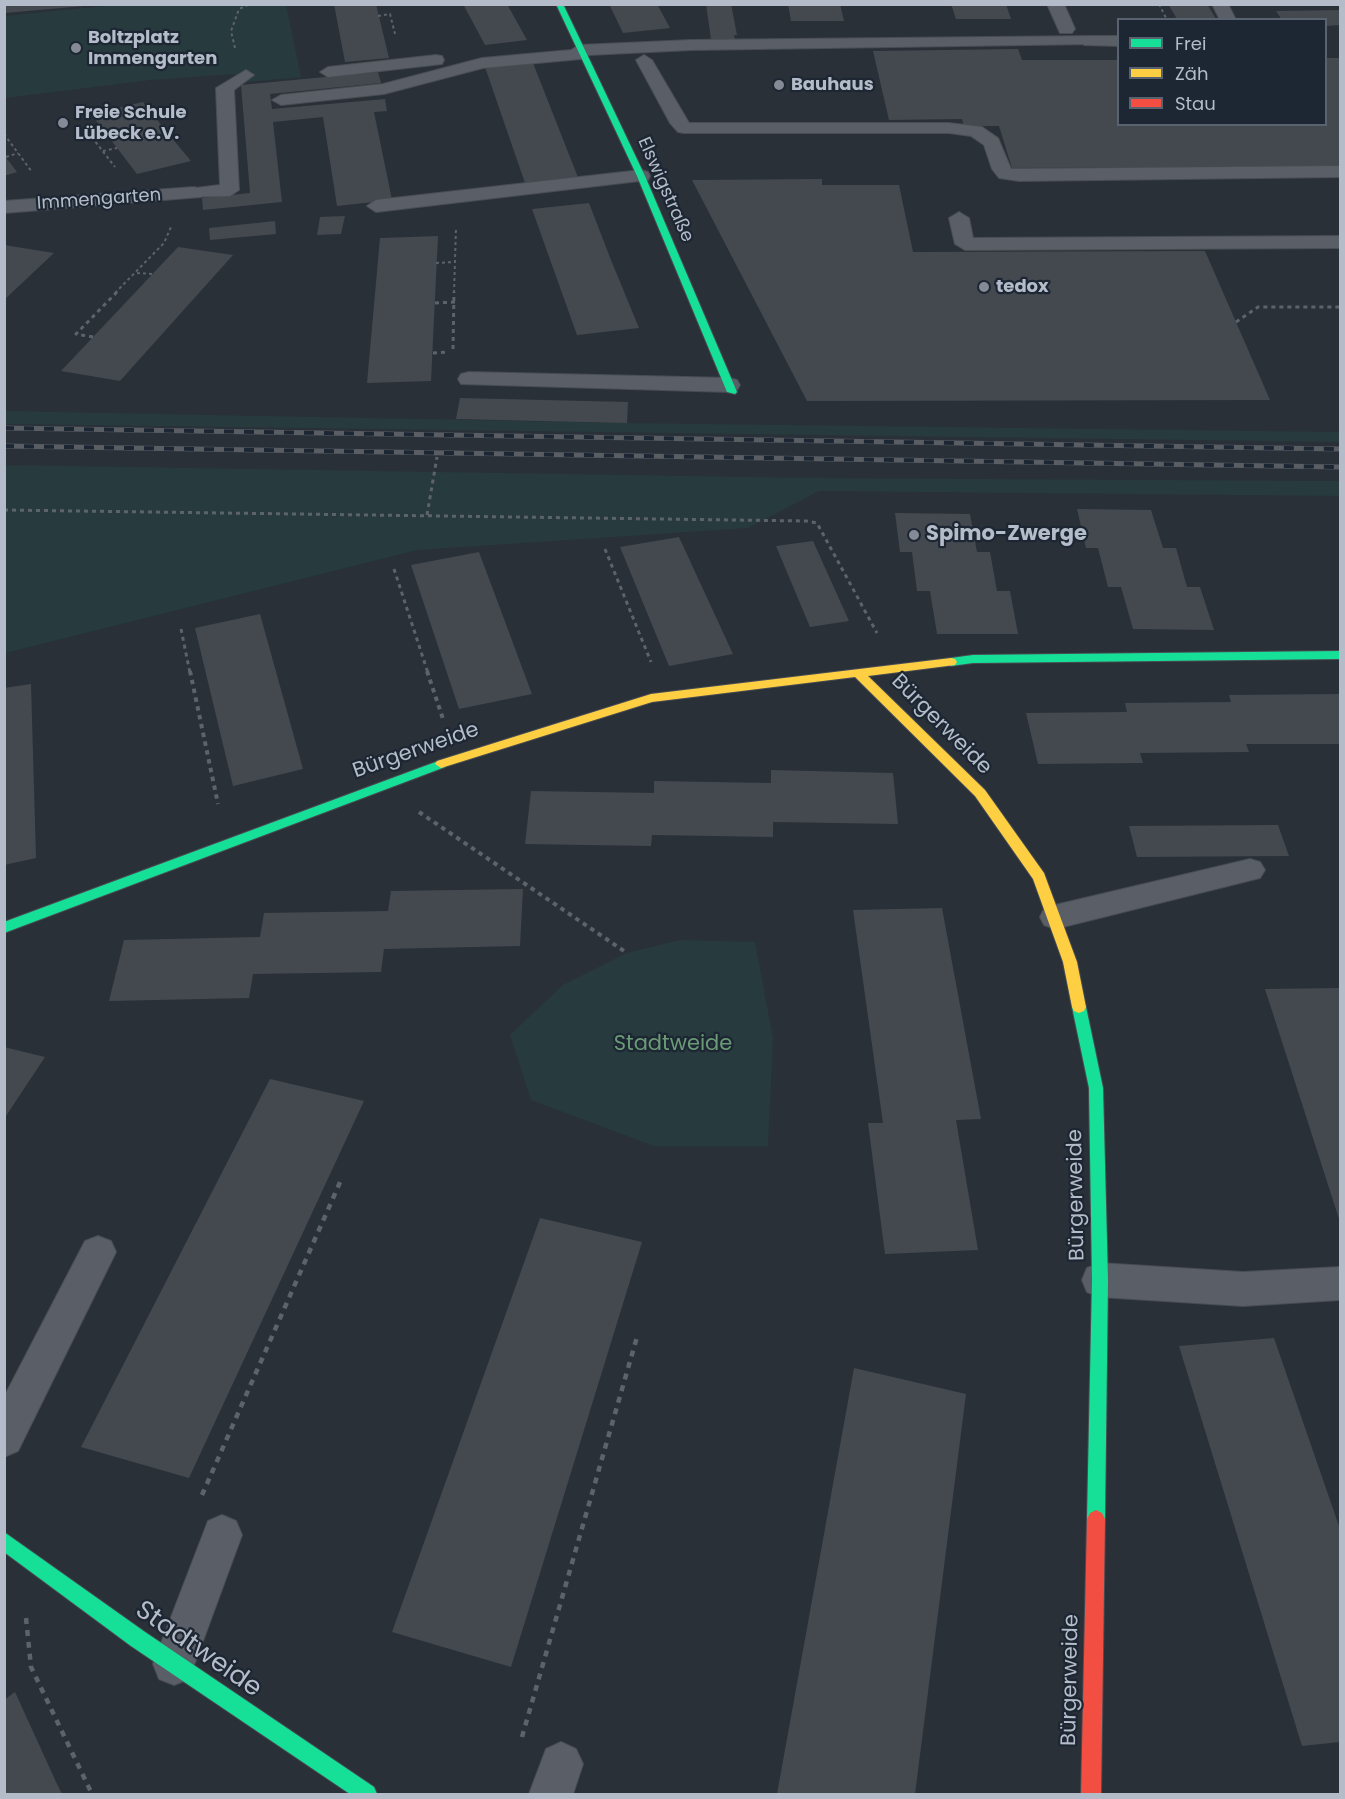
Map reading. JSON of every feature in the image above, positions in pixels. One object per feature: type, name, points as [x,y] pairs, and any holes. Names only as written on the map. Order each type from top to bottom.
[{"type":"street","name":"Elswigstraße","points":[[559,4],[641,176],[731,389]]},
{"type":"street","points":[[1055,4],[1066,28]]},
{"type":"street","points":[[1090,41],[1117,41]]},
{"type":"street","name":"Immengarten","points":[[4,207],[194,193]]},
{"type":"street","name":"Bürgerweide","points":[[4,928],[378,786],[456,759],[666,696],[973,659],[1341,655]]},
{"type":"street","name":"Bürgerweide","points":[[858,673],[980,793],[1039,877],[1070,962],[1096,1088],[1100,1280],[1091,1794]]},
{"type":"street","name":"Stadtweide","points":[[4,1541],[174,1664],[367,1794]]},
{"type":"lane","points":[[1220,4],[1227,18]]},
{"type":"lane","points":[[328,72],[579,50],[691,45],[1090,41]]},
{"type":"lane","points":[[281,100],[384,89],[482,63],[579,50]]},
{"type":"lane","points":[[644,60],[684,128],[949,128],[976,131],[992,142],[1001,169],[1006,174],[1019,175],[1341,172]]},
{"type":"lane","points":[[194,193],[230,190],[225,88],[246,75]]},
{"type":"lane","points":[[376,206],[641,176]]},
{"type":"lane","points":[[958,218],[965,244],[1341,242]]},
{"type":"lane","points":[[470,379],[731,389]]},
{"type":"lane","points":[[1055,917],[1250,870]]},
{"type":"lane","points":[[4,1438],[98,1252]]},
{"type":"lane","points":[[1100,1280],[1243,1288],[1341,1284]]},
{"type":"lane","points":[[174,1664],[222,1535]]},
{"type":"path","points":[[246,75],[240,69],[231,31],[239,9],[250,4]]},
{"type":"path","points":[[1159,4],[1166,18]]},
{"type":"path","points":[[4,134],[36,178],[31,205]]},
{"type":"path","points":[[109,136],[94,140],[132,187],[133,198]]},
{"type":"path","points":[[103,151],[117,148]]},
{"type":"path","points":[[6,156],[18,153]]},
{"type":"path","points":[[93,337],[76,334],[164,243],[172,225],[173,195]]},
{"type":"path","points":[[433,353],[453,352],[456,221]]},
{"type":"path","points":[[436,263],[455,262]]},
{"type":"path","points":[[136,272],[153,274]]},
{"type":"path","points":[[435,303],[454,303]]},
{"type":"path","points":[[1236,322],[1257,307],[1341,307]]},
{"type":"path","points":[[427,515],[437,457]]},
{"type":"path","points":[[4,510],[817,523],[896,668]]},
{"type":"path","points":[[605,549],[666,696]]},
{"type":"path","points":[[394,569],[456,759]]},
{"type":"path","points":[[181,629],[227,844]]},
{"type":"path","points":[[378,786],[509,871],[627,953]]},
{"type":"path","points":[[201,1497],[341,1180]]},
{"type":"path","points":[[518,1749],[637,1337]]},
{"type":"path","points":[[20,1551],[31,1667],[92,1794]]},
{"type":"green space","points":[[125,4],[286,5],[301,77],[236,83],[235,74],[151,80],[5,98],[4,16]]},
{"type":"green space","points":[[5,411],[627,423],[1340,432],[1340,442],[5,424]]},
{"type":"green space","points":[[5,465],[812,478],[1340,481],[1340,496],[819,491],[748,528],[417,550],[5,653]]},
{"type":"green space","name":"Stadtweide","points":[[680,940],[755,942],[773,1038],[768,1146],[654,1146],[531,1100],[510,1035],[563,985],[627,953]]},
{"type":"building","points":[[4,4],[84,4],[84,6],[5,13]]},
{"type":"building","points":[[334,4],[376,4],[389,58],[345,62]]},
{"type":"building","points":[[463,4],[507,4],[527,40],[485,45]]},
{"type":"building","points":[[609,4],[657,4],[670,28],[623,33]]},
{"type":"building","points":[[706,4],[731,4],[737,35],[734,35],[735,39],[711,39]]},
{"type":"building","points":[[788,4],[840,4],[844,21],[791,21]]},
{"type":"building","points":[[951,4],[1006,4],[1011,19],[956,19]]},
{"type":"building","points":[[1168,4],[1207,4],[1215,18],[1176,18]]},
{"type":"building","points":[[1340,10],[1340,25],[1327,26],[1327,18],[1281,18],[1276,11]]},
{"type":"building","points":[[1018,49],[1022,60],[1117,60],[1117,126],[1327,126],[1327,58],[1340,58],[1340,166],[1012,168],[999,126],[964,126],[962,119],[889,120],[873,51]]},
{"type":"building","points":[[533,63],[579,180],[526,186],[485,67]]},
{"type":"building","points":[[378,72],[381,83],[270,94],[272,109],[385,99],[387,111],[374,112],[392,200],[337,206],[323,117],[273,122],[282,202],[203,210],[202,198],[250,193],[241,85]]},
{"type":"building","points":[[143,102],[191,161],[137,174],[91,114]]},
{"type":"building","points":[[4,155],[17,172],[4,176]]},
{"type":"building","name":"tedox","points":[[822,179],[822,185],[899,185],[913,252],[1205,251],[1270,400],[807,401],[692,180]]},
{"type":"building","points":[[589,203],[639,328],[577,335],[532,209]]},
{"type":"building","points":[[345,216],[341,234],[317,235],[320,217]]},
{"type":"building","points":[[275,221],[276,234],[210,240],[209,228]]},
{"type":"building","points":[[438,236],[431,381],[367,383],[380,238]]},
{"type":"building","points":[[4,245],[54,253],[4,300]]},
{"type":"building","points":[[178,247],[233,255],[120,381],[61,371]]},
{"type":"building","points":[[460,398],[628,402],[627,423],[456,419]]},
{"type":"building","points":[[1077,509],[1151,510],[1163,548],[1176,548],[1187,587],[1200,587],[1214,630],[1133,629],[1121,587],[1108,587],[1098,548],[1086,548]]},
{"type":"building","points":[[895,513],[970,514],[977,552],[990,552],[997,591],[1010,591],[1018,634],[937,634],[930,591],[917,591],[912,552],[900,552]]},
{"type":"building","points":[[679,537],[733,654],[669,666],[620,547]]},
{"type":"building","points":[[813,541],[849,621],[810,627],[776,546]]},
{"type":"building","points":[[479,552],[532,694],[459,709],[411,565]]},
{"type":"building","points":[[260,614],[303,769],[233,786],[195,628]]},
{"type":"building","points":[[31,684],[36,858],[4,865],[4,688]]},
{"type":"building","points":[[1340,694],[1340,744],[1246,744],[1249,752],[1140,753],[1143,763],[1038,764],[1026,713],[1127,712],[1125,703],[1231,702],[1229,695]]},
{"type":"building","points":[[771,770],[893,773],[898,824],[773,822],[773,837],[652,835],[651,846],[525,844],[531,791],[654,793],[654,781],[771,783]]},
{"type":"building","points":[[1278,825],[1289,856],[1137,857],[1129,826]]},
{"type":"building","points":[[523,889],[520,946],[384,949],[381,972],[253,974],[249,998],[109,1001],[124,940],[260,937],[264,913],[388,911],[391,891]]},
{"type":"building","points":[[942,908],[981,1119],[956,1120],[978,1250],[885,1254],[868,1123],[883,1123],[853,910]]},
{"type":"building","points":[[1340,988],[1340,1222],[1265,989]]},
{"type":"building","points":[[4,1047],[45,1057],[4,1119]]},
{"type":"building","points":[[270,1079],[364,1101],[189,1478],[81,1447]]},
{"type":"building","points":[[540,1218],[642,1242],[511,1667],[392,1632]]},
{"type":"building","points":[[1274,1338],[1340,1529],[1340,1742],[1302,1746],[1179,1346]]},
{"type":"building","points":[[854,1368],[966,1394],[915,1794],[777,1794]]},
{"type":"building","points":[[15,1692],[62,1794],[4,1794],[4,1700]]},
{"type":"railway","points":[[4,428],[1340,449]]},
{"type":"railway","points":[[4,446],[1340,467]]},
{"type":"traffic: fast","points":[[559,4],[641,176],[732,392]]},
{"type":"traffic: fast","points":[[951,662],[973,659],[1340,655]]},
{"type":"traffic: fast","points":[[4,928],[441,764]]},
{"type":"traffic: fast","points":[[1079,1007],[1096,1088],[1100,1280],[1096,1519]]},
{"type":"traffic: fast","points":[[4,1541],[138,1639],[367,1794]]},
{"type":"traffic: slow","points":[[441,764],[651,698],[951,662]]},
{"type":"traffic: slow","points":[[858,673],[980,793],[1039,877],[1070,962],[1079,1007]]},
{"type":"traffic: jam","points":[[1091,1794],[1096,1519]]},
{"type":"place","name":"Boltzplatz Immengarten","points":[[76,48]]},
{"type":"place","name":"Bauhaus","points":[[779,85]]},
{"type":"place","name":"Freie Schule Lübeck e.V.","points":[[63,123]]},
{"type":"place","name":"tedox","points":[[984,287]]},
{"type":"place","name":"Spimo-Zwerge","points":[[914,535]]}]
